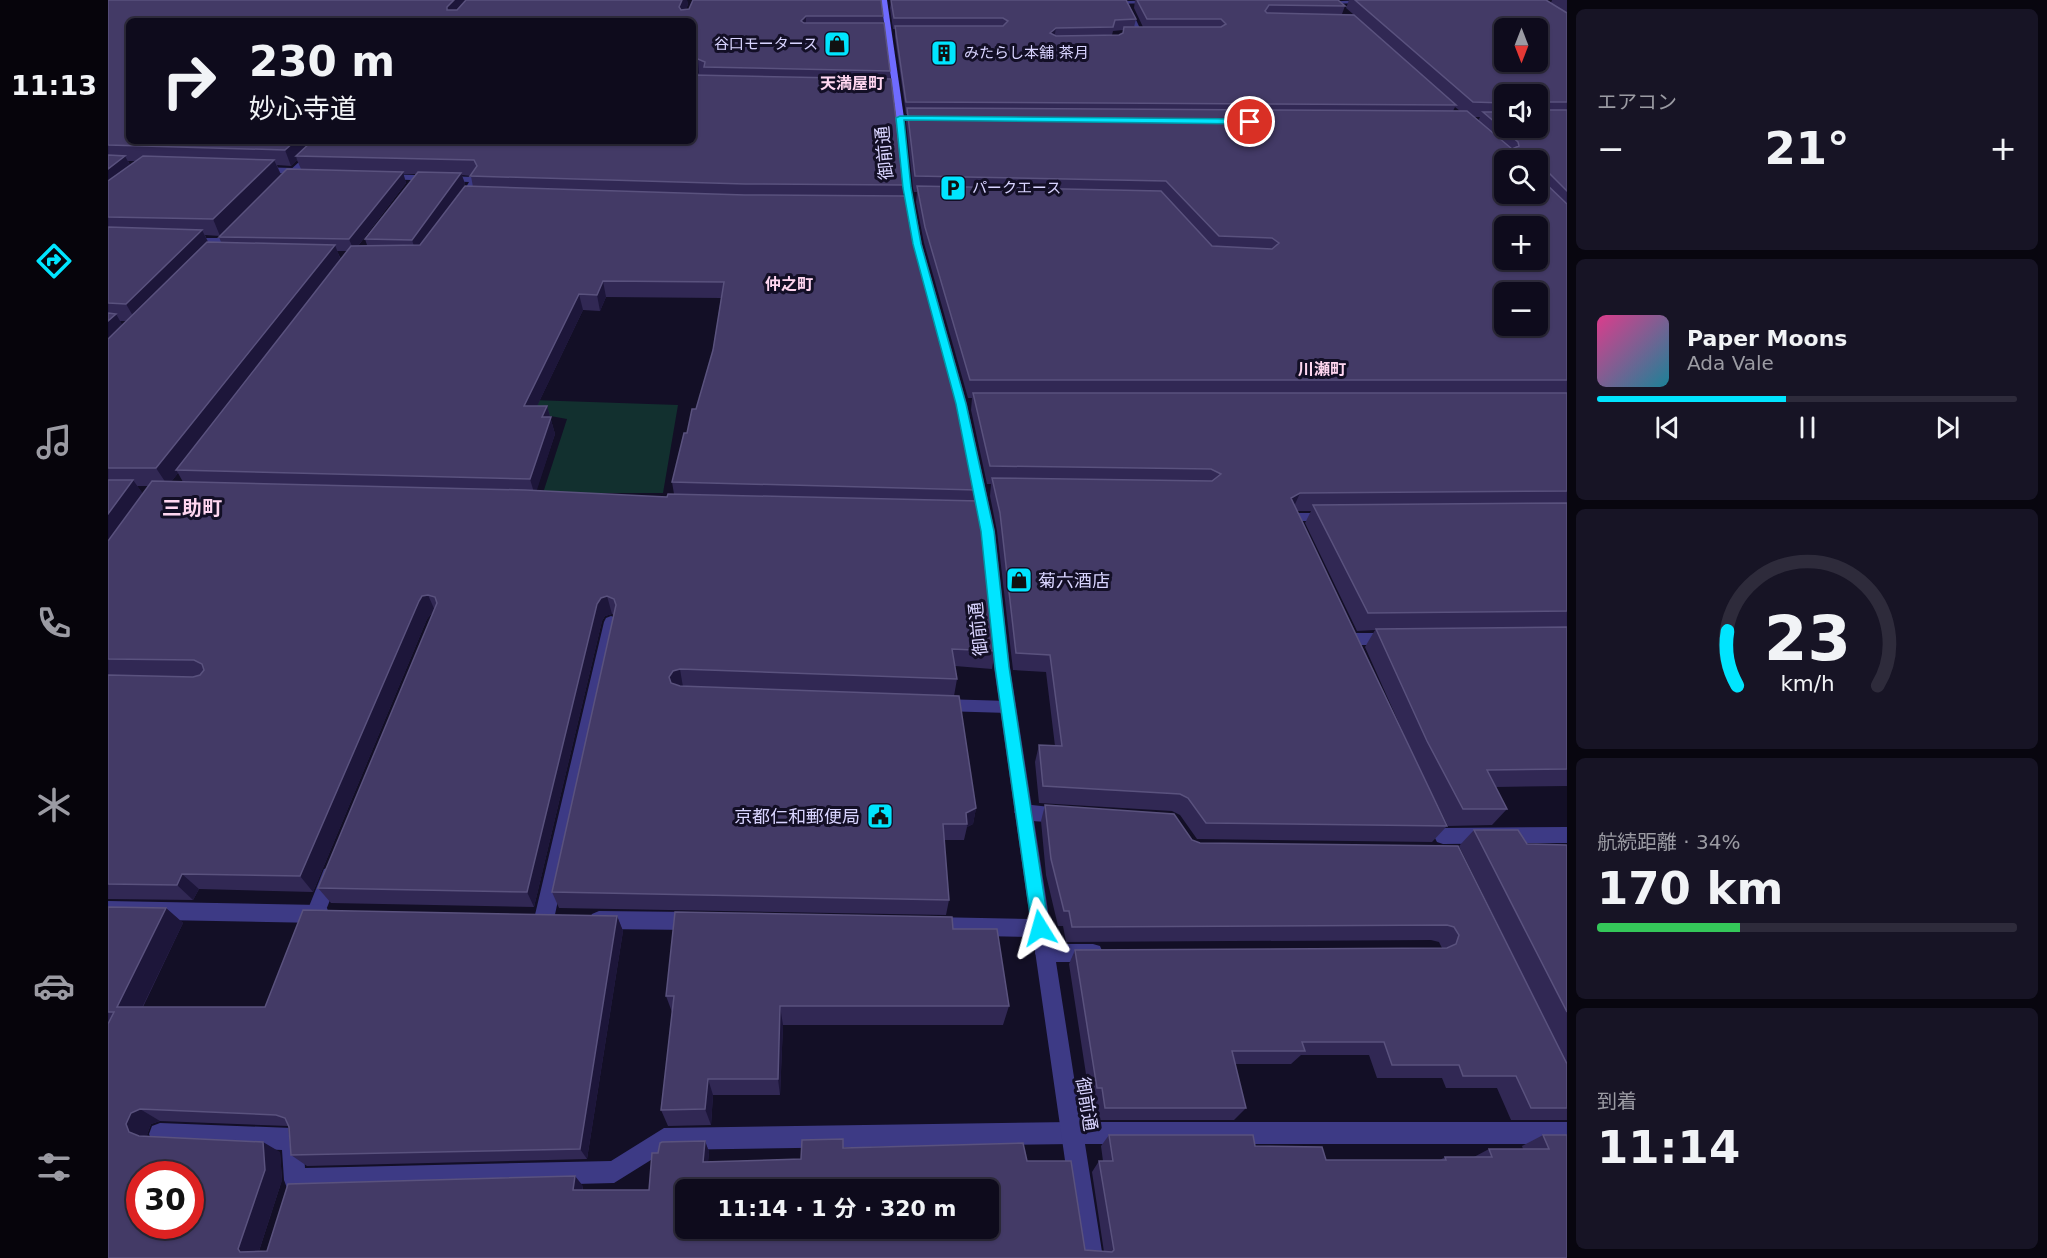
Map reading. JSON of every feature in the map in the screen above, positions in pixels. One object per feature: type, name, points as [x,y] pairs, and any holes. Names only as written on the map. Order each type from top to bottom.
[{"type":"street","points":[[1124,1],[1142,34]]},
{"type":"street","points":[[1330,1],[1338,8]]},
{"type":"street","name":"御前通","points":[[884,2],[909,201],[917,244],[967,404],[985,490],[978,513],[1091,1258]]},
{"type":"street","points":[[1102,2],[1160,2]]},
{"type":"street","points":[[1309,2],[1379,2]]},
{"type":"street","points":[[874,4],[896,3]]},
{"type":"street","points":[[878,33],[899,33]]},
{"type":"street","points":[[1133,34],[1152,34]]},
{"type":"street","points":[[885,89],[896,89]]},
{"type":"street","points":[[900,118],[935,118]]},
{"type":"street","points":[[273,191],[324,144]]},
{"type":"street","points":[[249,169],[295,173]]},
{"type":"street","points":[[371,177],[476,180],[458,206]]},
{"type":"street","points":[[411,187],[418,178]]},
{"type":"street","points":[[465,196],[477,197]]},
{"type":"street","points":[[212,253],[231,233]]},
{"type":"street","points":[[177,240],[223,242]]},
{"type":"street","points":[[1308,549],[1292,517],[1340,517]]},
{"type":"street","points":[[1342,620],[1361,661]]},
{"type":"street","points":[[544,919],[611,622]]},
{"type":"street","points":[[1351,639],[1411,638]]},
{"type":"street","points":[[927,704],[1008,707]]},
{"type":"street","points":[[1023,812],[1081,815]]},
{"type":"street","points":[[1433,817],[1440,844],[1567,835]]},
{"type":"street","points":[[315,914],[337,860]]},
{"type":"street","points":[[108,910],[338,914]]},
{"type":"street","points":[[521,918],[709,922]]},
{"type":"street","points":[[910,926],[1040,928]]},
{"type":"street","points":[[1045,953],[1115,953]]},
{"type":"street","points":[[295,1180],[614,1172],[663,1139],[1071,1133],[1567,1133]]},
{"type":"street","points":[[160,1134],[292,1139],[295,1180],[288,1202]]},
{"type":"green space","points":[[532,400],[678,405],[663,493],[543,493],[567,419],[528,412]]},
{"type":"building","points":[[108,0],[454,0],[447,10],[457,10],[466,0],[682,0],[679,7],[681,10],[689,9],[693,0],[881,0],[883,16],[806,16],[801,21],[804,23],[884,23],[890,71],[704,67],[705,62],[696,60],[696,18],[126,18],[126,144],[292,144],[285,150],[108,145]]},
{"type":"building","points":[[891,0],[1126,0],[1136,19],[1115,20],[1113,27],[1056,28],[1050,33],[1056,36],[1119,35],[1123,33],[1124,27],[1221,27],[1226,24],[1221,19],[1147,19],[1137,0],[1338,0],[1345,6],[1269,5],[1265,11],[1267,13],[1354,15],[1456,105],[906,102],[895,26],[1003,26],[1008,21],[1003,18],[894,18]]},
{"type":"building","points":[[1355,0],[1546,0],[1567,13],[1567,102],[1548,102],[1548,84],[1494,84],[1494,103],[1473,102]]},
{"type":"building","points":[[696,75],[891,79],[904,185],[745,184],[470,176],[477,166],[474,160],[296,156],[309,144],[696,144]]},
{"type":"building","points":[[907,108],[1467,111],[1494,134],[1494,138],[1499,138],[1512,149],[1519,146],[1513,138],[1548,138],[1548,110],[1567,110],[1567,191],[1548,172],[1548,150],[1494,150],[1494,204],[1548,204],[1548,186],[1567,204],[1567,380],[970,380],[925,227],[917,186],[1161,191],[1212,246],[1272,249],[1279,243],[1272,238],[1219,236],[1166,181],[915,176]]},
{"type":"building","points":[[1483,112],[1494,112],[1494,121]]},
{"type":"building","points":[[108,155],[125,156],[108,169]]},
{"type":"building","points":[[143,156],[274,160],[213,219],[108,217],[108,181]]},
{"type":"building","points":[[287,169],[403,172],[349,239],[219,237]]},
{"type":"building","points":[[418,172],[461,173],[412,240],[365,239]]},
{"type":"building","points":[[465,186],[745,195],[905,196],[911,229],[955,388],[976,490],[672,482],[684,433],[687,433],[692,409],[696,409],[713,350],[724,282],[603,281],[597,295],[579,294],[524,406],[547,406],[542,417],[551,417],[530,479],[176,470],[351,246],[420,245]]},
{"type":"building","points":[[108,227],[202,230],[126,304],[108,303]]},
{"type":"building","points":[[207,242],[335,245],[156,468],[108,468],[108,339]]},
{"type":"building","points":[[108,313],[116,314],[108,321]]},
{"type":"building","points":[[973,393],[1567,393],[1567,491],[1300,493],[1291,498],[1447,826],[1206,823],[1188,798],[1180,794],[1043,786],[1039,745],[1062,746],[1050,655],[1016,653],[1000,513],[992,478],[1212,481],[1221,474],[1211,469],[990,466]]},
{"type":"building","points":[[108,480],[133,480],[108,514]]},
{"type":"building","points":[[152,481],[525,490],[667,497],[668,494],[979,501],[995,651],[952,649],[957,679],[680,669],[673,671],[669,677],[671,683],[680,686],[959,696],[976,808],[966,813],[967,824],[943,824],[949,900],[552,892],[616,605],[614,599],[607,596],[601,598],[597,604],[527,892],[318,888],[437,603],[435,597],[428,595],[422,596],[419,601],[300,876],[182,874],[177,885],[108,884],[108,675],[193,677],[200,675],[204,670],[202,664],[194,660],[108,659],[108,541]]},
{"type":"building","points":[[1567,503],[1567,611],[1368,613],[1313,505]]},
{"type":"building","points":[[1567,627],[1567,769],[1487,770],[1507,809],[1463,809],[1427,741],[1376,629]]},
{"type":"building","points":[[1045,805],[1174,814],[1192,840],[1200,843],[1458,846],[1567,1064],[1567,1108],[1531,1108],[1516,1076],[1463,1076],[1459,1065],[1392,1065],[1384,1042],[1302,1042],[1305,1051],[1232,1051],[1246,1108],[1105,1108],[1102,1088],[1097,1088],[1075,950],[1447,948],[1456,944],[1459,935],[1454,927],[1447,925],[1072,927],[1069,911],[1064,911],[1051,859]]},
{"type":"building","points":[[1474,830],[1518,830],[1527,844],[1567,845],[1567,1012]]},
{"type":"building","points":[[108,907],[166,908],[117,1007],[265,1007],[303,910],[617,916],[580,1149],[291,1155],[289,1127],[285,1118],[276,1115],[140,1109],[131,1113],[126,1124],[129,1132],[139,1136],[263,1142],[265,1170],[238,1249],[240,1252],[267,1251],[288,1184],[575,1176],[573,1190],[649,1190],[652,1153],[658,1153],[662,1142],[705,1141],[703,1162],[801,1159],[802,1140],[843,1139],[843,1148],[1023,1143],[1027,1161],[1071,1161],[1085,1250],[1112,1252],[1114,1250],[1099,1161],[1113,1161],[1109,1135],[1253,1135],[1255,1146],[1322,1147],[1326,1160],[1446,1160],[1445,1157],[1492,1157],[1489,1149],[1549,1149],[1543,1135],[1567,1135],[1567,1258],[108,1258],[108,1024],[114,1012],[108,1012]]},
{"type":"building","points":[[675,912],[952,917],[953,929],[997,929],[1009,1006],[780,1006],[778,1079],[708,1079],[705,1109],[661,1110],[674,996],[666,996]]},
{"type":"place","name":"谷口モータース","points":[[837,44]]},
{"type":"place","name":"みたらし本舗 茶月","points":[[944,53]]},
{"type":"place","name":"パークエース","points":[[953,188]]},
{"type":"place","name":"菊六酒店","points":[[1019,580]]},
{"type":"place","name":"京都仁和郵便局","points":[[880,816]]},
{"type":"district","name":"天満屋町","points":[[852,83]]},
{"type":"district","name":"仲之町","points":[[789,284]]},
{"type":"district","name":"川瀬町","points":[[1322,369]]},
{"type":"district","name":"三助町","points":[[192,508]]},
{"type":"route","points":[[1040,928],[1002,667],[988,531],[961,404],[917,244],[907,188],[900,118],[1250,122]]}]
